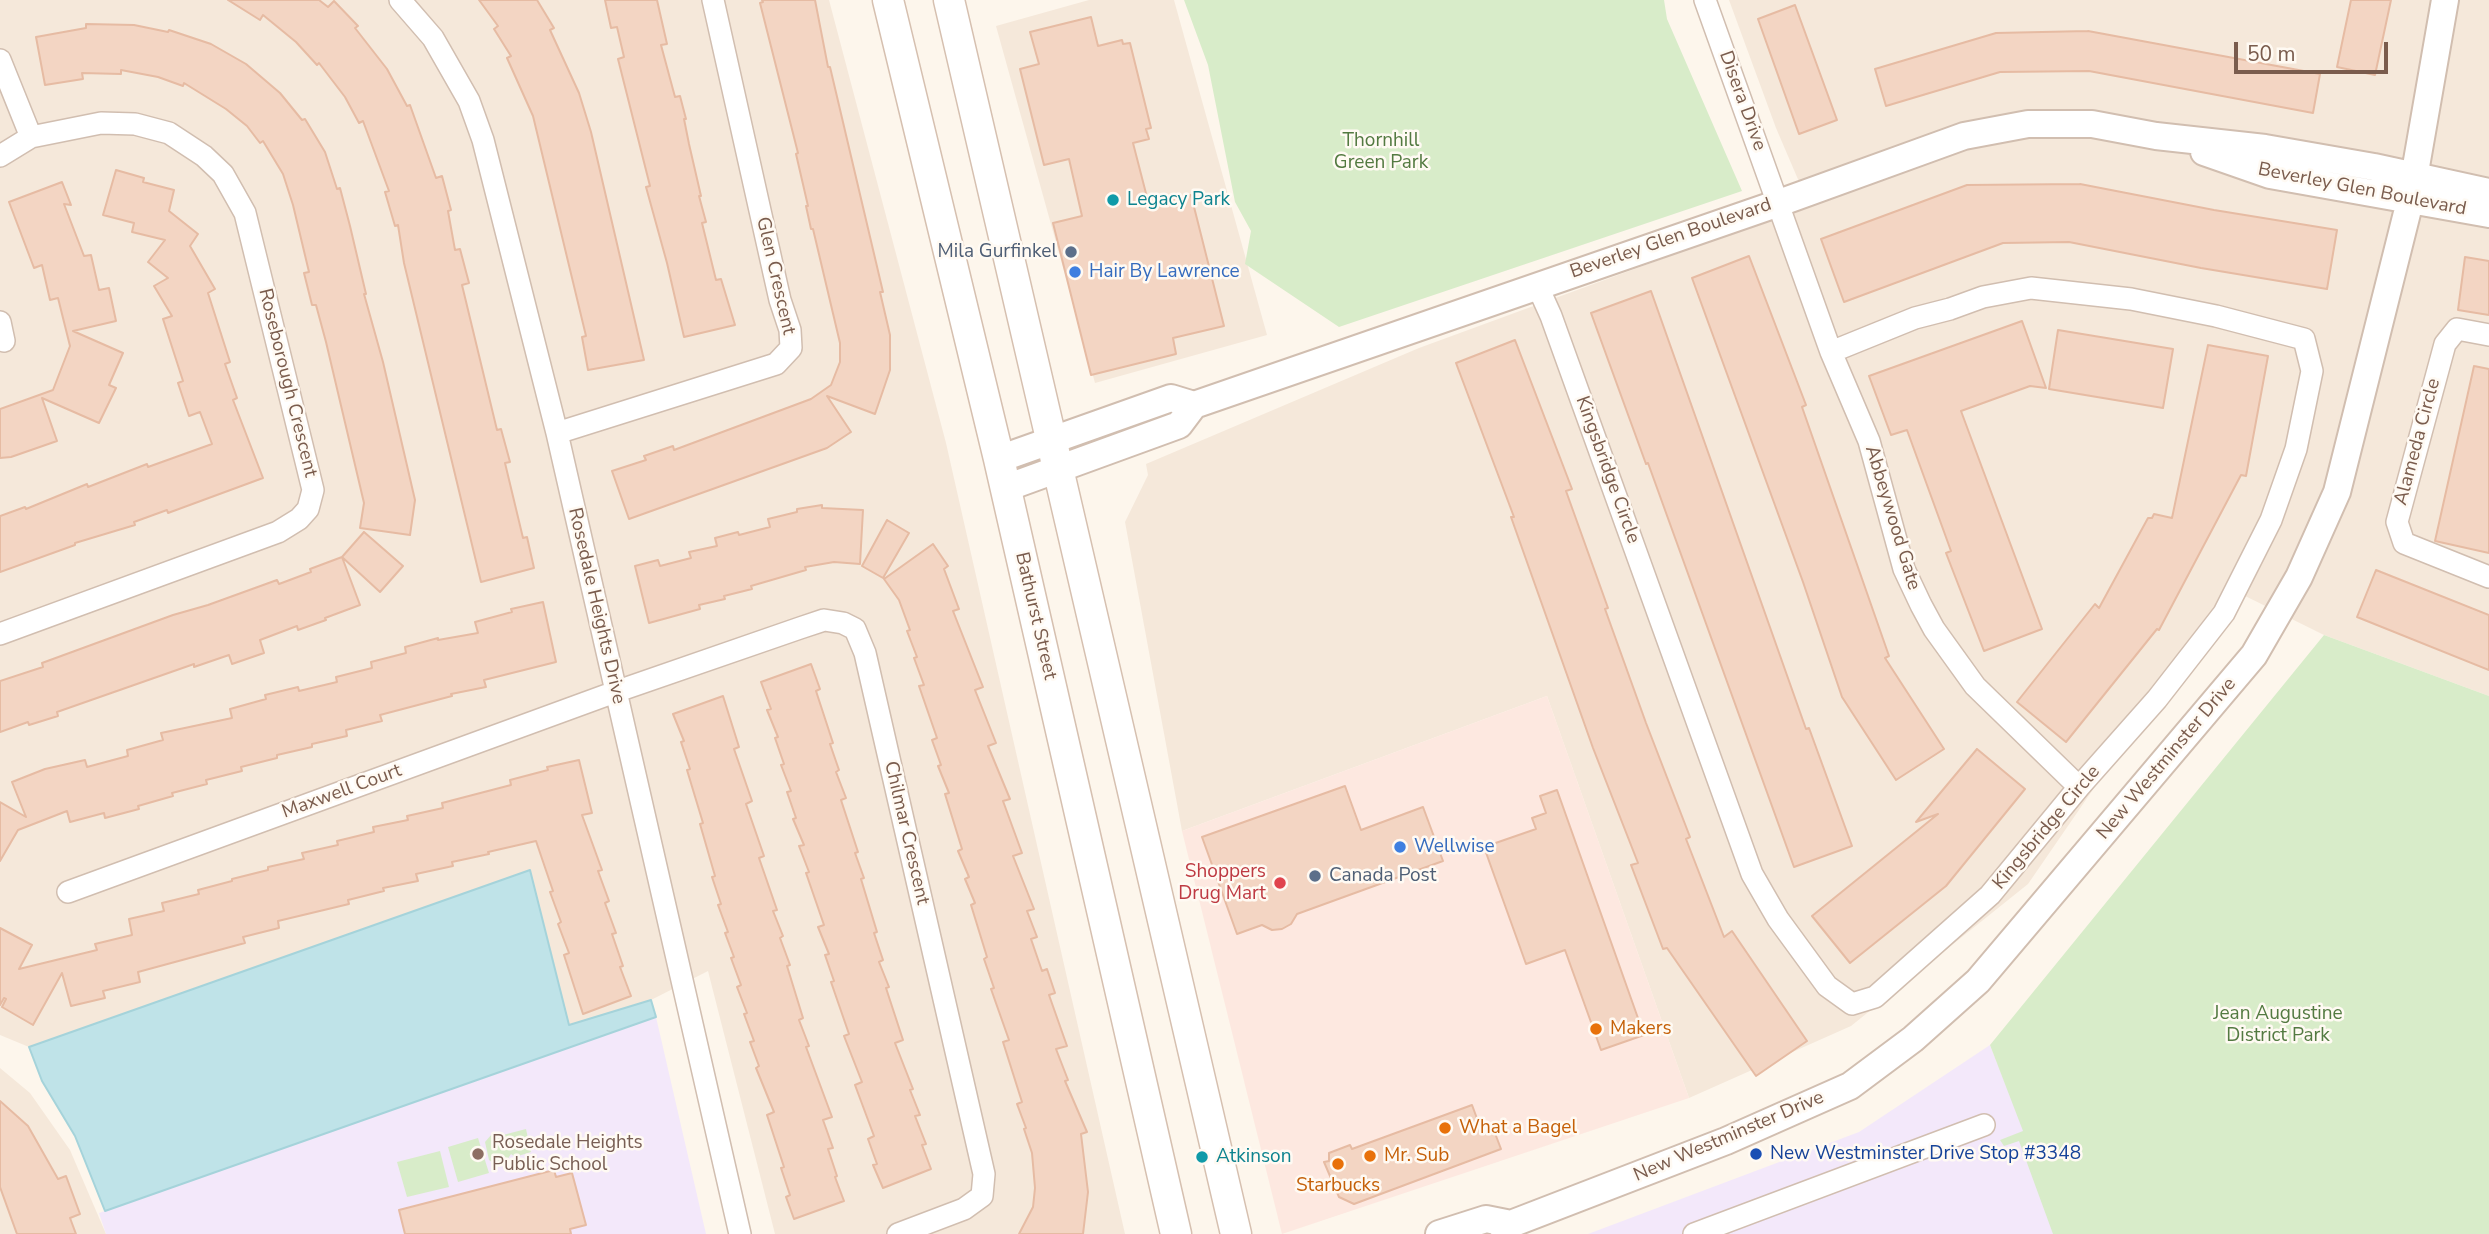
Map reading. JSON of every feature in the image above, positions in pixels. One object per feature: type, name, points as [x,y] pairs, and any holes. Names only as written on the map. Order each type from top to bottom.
[{"type":"main road","name":"Bathurst Street","points":[[888,0],[1006,488],[1176,1234]]},
{"type":"main road","points":[[949,0],[1236,1234]]},
{"type":"street","name":"Rosedale Heights Drive","points":[[400,0],[433,38],[469,101],[483,140],[557,433],[740,1234]]},
{"type":"street","name":"Glen Crescent","points":[[557,433],[776,364],[790,348],[790,330],[780,300],[713,0]]},
{"type":"street","name":"Disera Drive","points":[[1705,0],[1779,203]]},
{"type":"street","name":"New Westminster Drive","points":[[1439,1234],[1486,1219],[1508,1229],[1726,1141],[1850,1086],[1913,1039],[1978,981],[2254,655],[2299,577],[2337,492],[2412,188],[2445,0]]},
{"type":"street","points":[[0,60],[31,137]]},
{"type":"street","name":"Roseborough Crescent","points":[[0,156],[31,137],[101,123],[135,124],[169,133],[204,156],[223,174],[245,213],[313,491],[308,509],[299,519],[278,532],[0,634]]},
{"type":"street","name":"Beverley Glen Boulevard","points":[[1006,488],[1179,425],[1194,405],[1779,203],[1964,136],[2028,124],[2092,124],[2156,136],[2264,148],[2412,188],[2489,214]]},
{"type":"street","name":"Beverley Glen Boulevard","points":[[2412,188],[2489,192]]},
{"type":"street","name":"Abbeywood Gate","points":[[1779,203],[1831,352],[1869,441],[1904,569],[1934,629],[1976,686],[2080,787]]},
{"type":"street","name":"Kingsbridge Circle","points":[[1537,285],[1551,316],[1752,874],[1764,897],[1826,986],[1852,1004],[1875,997],[1990,895],[2157,699],[2224,613],[2272,520],[2296,449],[2312,371],[2304,339],[2216,316],[2131,299],[2031,288],[1983,297],[1915,318],[1831,352]]},
{"type":"street","name":"Alameda Circle","points":[[2489,335],[2456,329],[2445,344],[2397,522],[2404,543],[2489,577]]},
{"type":"street","name":"Beverley Glen Boulevard","points":[[999,459],[1171,398],[1194,405]]},
{"type":"street","name":"Chilmar Crescent","points":[[615,692],[824,620],[843,623],[855,629],[865,653],[984,1174],[982,1196],[964,1209],[898,1234]]},
{"type":"street","name":"Maxwell Court","points":[[68,892],[615,692]]},
{"type":"street","points":[[1694,1234],[1984,1125]]},
{"type":"shaded area","points":[[0,0],[829,0],[946,443],[1125,1234],[775,1234],[708,971],[651,1000],[569,1025],[530,870],[29,1047],[0,1035]]},
{"type":"shaded area","points":[[1089,0],[1174,0],[1267,335],[1095,383],[996,26]]},
{"type":"shaded area","points":[[1729,0],[2489,0],[2489,696],[2324,635],[2231,589],[2028,884],[1851,1026],[1689,1098],[1547,696],[1182,831],[1125,522],[1148,475],[1146,464],[1419,348],[1809,205],[1776,128]]},
{"type":"shaded area","points":[[1547,696],[1689,1098],[1282,1234],[1182,831]]},
{"type":"shaded area","name":"Rosedale Heights Public School","points":[[656,1017],[706,1234],[106,1234],[99,1213]]},
{"type":"shaded area","points":[[1990,1045],[2065,1234],[1588,1234],[1859,1132]]},
{"type":"shaded area","points":[[0,1068],[30,1093],[70,1150],[106,1234],[0,1234]]},
{"type":"green space","name":"Thornhill Green Park","points":[[1184,0],[1664,0],[1667,19],[1742,191],[1339,327],[1245,264],[1251,231],[1235,202],[1208,65]]},
{"type":"green space","name":"Jean Augustine District Park","points":[[2324,635],[2489,696],[2489,1234],[2053,1234],[2019,1141],[2004,1146],[2000,1140],[2023,1131],[1990,1045]]},
{"type":"green space","points":[[526,1129],[531,1152],[515,1157],[511,1154],[505,1163],[496,1165],[489,1160],[485,1142],[492,1134],[503,1135]]},
{"type":"green space","points":[[478,1138],[489,1173],[458,1182],[448,1147]]},
{"type":"green space","points":[[440,1151],[449,1187],[407,1197],[397,1162]]},
{"type":"water","points":[[530,870],[569,1025],[651,1000],[656,1017],[105,1211],[75,1136],[42,1081],[29,1047]]},
{"type":"building","points":[[228,0],[319,0],[328,7],[334,1],[358,26],[355,28],[387,69],[407,106],[410,105],[436,178],[442,176],[451,210],[448,211],[455,250],[460,249],[469,283],[462,285],[497,430],[501,429],[510,462],[505,463],[523,538],[527,537],[534,568],[481,582],[404,263],[398,225],[395,226],[385,192],[389,191],[363,121],[359,123],[345,97],[319,63],[317,65],[296,42],[263,15],[260,20]]},
{"type":"building","points":[[479,0],[537,0],[554,28],[550,30],[579,93],[591,132],[644,360],[588,370],[582,337],[586,336],[533,116],[507,58],[511,56],[494,29],[498,26]]},
{"type":"building","points":[[605,0],[657,0],[667,44],[661,45],[675,97],[680,96],[686,119],[706,222],[702,223],[716,280],[721,279],[735,325],[684,337],[646,187],[650,186],[618,59],[624,57],[617,27],[611,28]]},
{"type":"building","points":[[762,0],[815,0],[828,67],[883,292],[880,292],[890,335],[890,370],[875,414],[827,396],[851,432],[827,448],[629,519],[612,471],[646,460],[644,456],[673,446],[674,450],[811,399],[831,385],[840,362],[840,343],[811,229],[796,154],[798,153],[760,3]]},
{"type":"building","points":[[2351,0],[2391,0],[2375,75],[2337,67]]},
{"type":"building","points":[[1795,5],[1837,120],[1799,134],[1758,19]]},
{"type":"building","name":"Legacy Park","points":[[1091,17],[1098,46],[1122,40],[1123,44],[1130,43],[1151,128],[1146,129],[1149,139],[1133,143],[1149,205],[1191,195],[1224,326],[1173,338],[1176,354],[1091,375],[1053,223],[1082,216],[1069,159],[1044,165],[1020,69],[1039,64],[1030,32]]},
{"type":"building","points":[[86,24],[134,25],[168,32],[169,30],[211,44],[246,64],[280,93],[302,120],[305,119],[325,152],[337,189],[340,188],[350,226],[415,500],[410,535],[360,528],[364,503],[326,342],[304,273],[309,272],[293,205],[283,174],[263,141],[260,143],[247,126],[226,109],[184,83],[183,86],[158,77],[121,70],[121,74],[82,73],[83,79],[45,85],[36,37],[86,28]]},
{"type":"building","points":[[2088,31],[2320,74],[2313,113],[2089,71],[2000,72],[1886,106],[1875,69],[1996,33]]},
{"type":"building","points":[[116,170],[144,178],[143,182],[174,190],[169,211],[198,234],[190,246],[215,289],[208,293],[230,362],[225,364],[237,398],[233,400],[263,478],[168,513],[167,510],[134,522],[135,525],[75,543],[0,572],[0,516],[25,507],[26,509],[87,484],[88,487],[147,464],[148,467],[212,444],[200,412],[189,416],[178,383],[183,381],[163,319],[172,316],[154,286],[168,278],[148,262],[165,240],[132,232],[134,223],[103,215]]},
{"type":"building","points":[[62,182],[71,205],[64,204],[84,256],[91,255],[99,290],[109,288],[116,321],[73,331],[123,353],[109,385],[116,388],[99,423],[42,398],[57,441],[11,457],[0,458],[0,409],[53,390],[70,346],[58,298],[50,300],[42,265],[34,268],[9,202]]},
{"type":"building","points":[[2080,184],[2337,230],[2327,289],[2069,242],[2003,243],[1844,302],[1821,239],[1967,185]]},
{"type":"building","points":[[1749,256],[1806,405],[1802,407],[1889,656],[1885,658],[1944,749],[1896,780],[1842,697],[1692,278]]},
{"type":"building","points":[[2465,257],[2489,261],[2489,315],[2458,310]]},
{"type":"building","points":[[1651,291],[1806,729],[1809,728],[1852,846],[1794,867],[1591,313]]},
{"type":"building","points":[[2022,321],[2046,388],[2030,386],[1961,411],[2042,629],[1984,651],[1946,553],[1951,551],[1907,430],[1891,435],[1869,376]]},
{"type":"building","points":[[2058,330],[2173,349],[2163,408],[2049,389]]},
{"type":"building","points":[[1515,340],[1572,489],[1566,491],[1608,608],[1605,609],[1690,837],[1686,839],[1724,937],[1732,931],[1807,1041],[1756,1076],[1667,948],[1663,949],[1631,865],[1638,863],[1593,748],[1511,517],[1514,517],[1456,363]]},
{"type":"building","points":[[2208,345],[2268,356],[2246,476],[2241,475],[2159,630],[2157,629],[2066,742],[2017,702],[2095,604],[2099,608],[2148,518],[2152,518],[2154,514],[2172,518]]},
{"type":"building","points":[[2474,366],[2489,369],[2489,553],[2435,541]]},
{"type":"building","points":[[822,505],[822,508],[863,510],[860,564],[834,562],[805,567],[806,570],[751,586],[752,589],[724,596],[725,599],[699,605],[700,609],[649,623],[635,566],[658,560],[660,566],[691,558],[689,552],[717,546],[715,538],[770,527],[768,519],[797,512],[797,509]]},
{"type":"building","points":[[887,520],[909,533],[883,578],[862,566]]},
{"type":"building","points":[[364,532],[403,566],[380,592],[342,557]]},
{"type":"building","points":[[933,544],[948,566],[944,569],[959,609],[953,611],[983,687],[975,690],[996,743],[988,746],[1010,799],[1003,801],[1022,853],[1013,856],[1034,909],[1027,911],[1037,937],[1031,939],[1042,971],[1047,969],[1055,993],[1049,995],[1067,1046],[1056,1049],[1068,1080],[1065,1081],[1087,1132],[1081,1134],[1088,1192],[1083,1234],[1019,1234],[1033,1207],[1035,1188],[1032,1153],[1017,1104],[1022,1102],[1003,1042],[1009,1040],[991,989],[994,988],[984,959],[987,957],[971,905],[975,903],[965,879],[969,877],[958,851],[962,849],[945,794],[949,793],[938,766],[941,765],[932,740],[937,738],[919,686],[924,685],[907,631],[910,630],[899,600],[884,579]]},
{"type":"building","points":[[342,557],[360,605],[298,630],[297,626],[260,640],[264,653],[232,664],[229,655],[194,667],[194,664],[57,712],[58,716],[29,725],[28,722],[0,732],[0,681],[43,667],[42,663],[173,615],[277,580],[279,584]]},
{"type":"building","points":[[2376,570],[2489,615],[2489,670],[2357,617]]},
{"type":"building","points":[[543,602],[556,662],[484,680],[486,687],[451,694],[452,696],[380,715],[382,721],[346,730],[347,736],[312,744],[312,747],[241,767],[242,771],[206,780],[207,784],[172,793],[173,796],[138,806],[139,809],[105,818],[104,813],[70,822],[67,811],[18,830],[0,861],[0,802],[26,817],[12,782],[45,769],[85,760],[87,767],[128,756],[127,750],[163,740],[161,733],[232,718],[230,709],[266,699],[265,695],[298,687],[299,691],[337,682],[336,677],[372,668],[371,662],[406,653],[405,647],[438,638],[478,633],[475,622],[512,612],[511,609]]},
{"type":"building","points":[[811,664],[820,689],[816,691],[833,743],[830,744],[839,770],[836,772],[846,798],[841,800],[858,852],[855,853],[864,878],[861,879],[877,932],[874,933],[883,960],[879,962],[889,987],[886,988],[903,1040],[895,1043],[913,1089],[910,1090],[920,1115],[915,1116],[926,1144],[922,1145],[931,1169],[883,1188],[873,1165],[877,1164],[868,1139],[874,1136],[855,1085],[862,1082],[844,1036],[849,1034],[831,982],[834,981],[825,955],[829,954],[818,927],[824,925],[799,846],[804,845],[793,819],[796,818],[787,792],[791,791],[781,765],[784,764],[775,738],[778,737],[767,710],[771,709],[761,682]]},
{"type":"building","points":[[723,696],[739,747],[734,749],[752,801],[746,804],[764,856],[759,858],[777,910],[773,911],[783,936],[780,938],[790,965],[787,966],[803,1018],[799,1020],[832,1117],[823,1120],[833,1148],[828,1149],[837,1176],[835,1177],[844,1201],[794,1219],[786,1197],[790,1195],[781,1168],[784,1167],[767,1115],[774,1112],[756,1068],[759,1066],[750,1042],[754,1041],[737,987],[741,985],[731,958],[734,957],[725,933],[728,932],[718,905],[721,904],[712,877],[715,876],[700,824],[703,823],[681,742],[684,741],[673,714]]},
{"type":"building","points":[[1977,749],[2025,789],[1946,886],[1850,963],[1812,916],[1938,814],[1916,822]]},
{"type":"building","points":[[579,760],[592,813],[582,815],[602,870],[598,871],[609,901],[605,903],[616,933],[612,934],[631,996],[583,1014],[564,955],[569,953],[558,924],[561,922],[550,892],[553,891],[536,841],[452,862],[453,866],[416,874],[418,881],[383,888],[384,891],[348,900],[349,904],[278,921],[279,928],[243,937],[245,943],[138,972],[140,982],[103,991],[105,998],[71,1006],[62,973],[33,1025],[2,1007],[6,999],[4,998],[0,1005],[0,928],[32,945],[19,969],[97,950],[95,944],[132,935],[129,919],[164,911],[162,903],[199,894],[198,890],[268,870],[268,867],[304,859],[302,853],[338,845],[337,841],[374,832],[373,827],[408,820],[407,816],[443,808],[442,803],[511,785],[510,780],[548,770],[547,767]]},
{"type":"building","points":[[1345,786],[1361,830],[1423,807],[1443,861],[1297,914],[1291,924],[1282,929],[1272,930],[1262,925],[1237,934],[1202,837]]},
{"type":"building","points":[[1557,790],[1644,1035],[1601,1050],[1565,950],[1526,964],[1484,847],[1536,829],[1532,818],[1546,813],[1540,796]]},
{"type":"building","points":[[0,1101],[28,1126],[58,1179],[66,1176],[80,1214],[70,1218],[76,1234],[17,1234],[0,1187]]},
{"type":"building","points":[[1472,1105],[1482,1132],[1493,1128],[1501,1149],[1354,1204],[1339,1197],[1324,1162],[1329,1161],[1329,1153],[1350,1145],[1352,1149]]},
{"type":"building","points":[[554,1170],[556,1177],[572,1173],[586,1225],[570,1229],[571,1234],[405,1234],[399,1210]]},
{"type":"place","name":"Legacy Park","points":[[1113,200]]},
{"type":"place","name":"Mila Gurfinkel","points":[[1071,252]]},
{"type":"place","name":"Hair By Lawrence","points":[[1075,272]]},
{"type":"place","name":"Wellwise","points":[[1400,847]]},
{"type":"place","name":"Canada Post","points":[[1315,876]]},
{"type":"place","name":"Shoppers Drug Mart","points":[[1280,883]]},
{"type":"place","name":"Makers","points":[[1596,1029]]},
{"type":"place","name":"What a Bagel","points":[[1445,1128]]},
{"type":"place","name":"Rosedale Heights Public School","points":[[478,1154]]},
{"type":"place","name":"New Westminster Drive Stop #3348","points":[[1756,1154]]},
{"type":"place","name":"Mr. Sub","points":[[1370,1156]]},
{"type":"place","name":"Atkinson","points":[[1202,1157]]},
{"type":"place","name":"Starbucks","points":[[1338,1164]]}]
